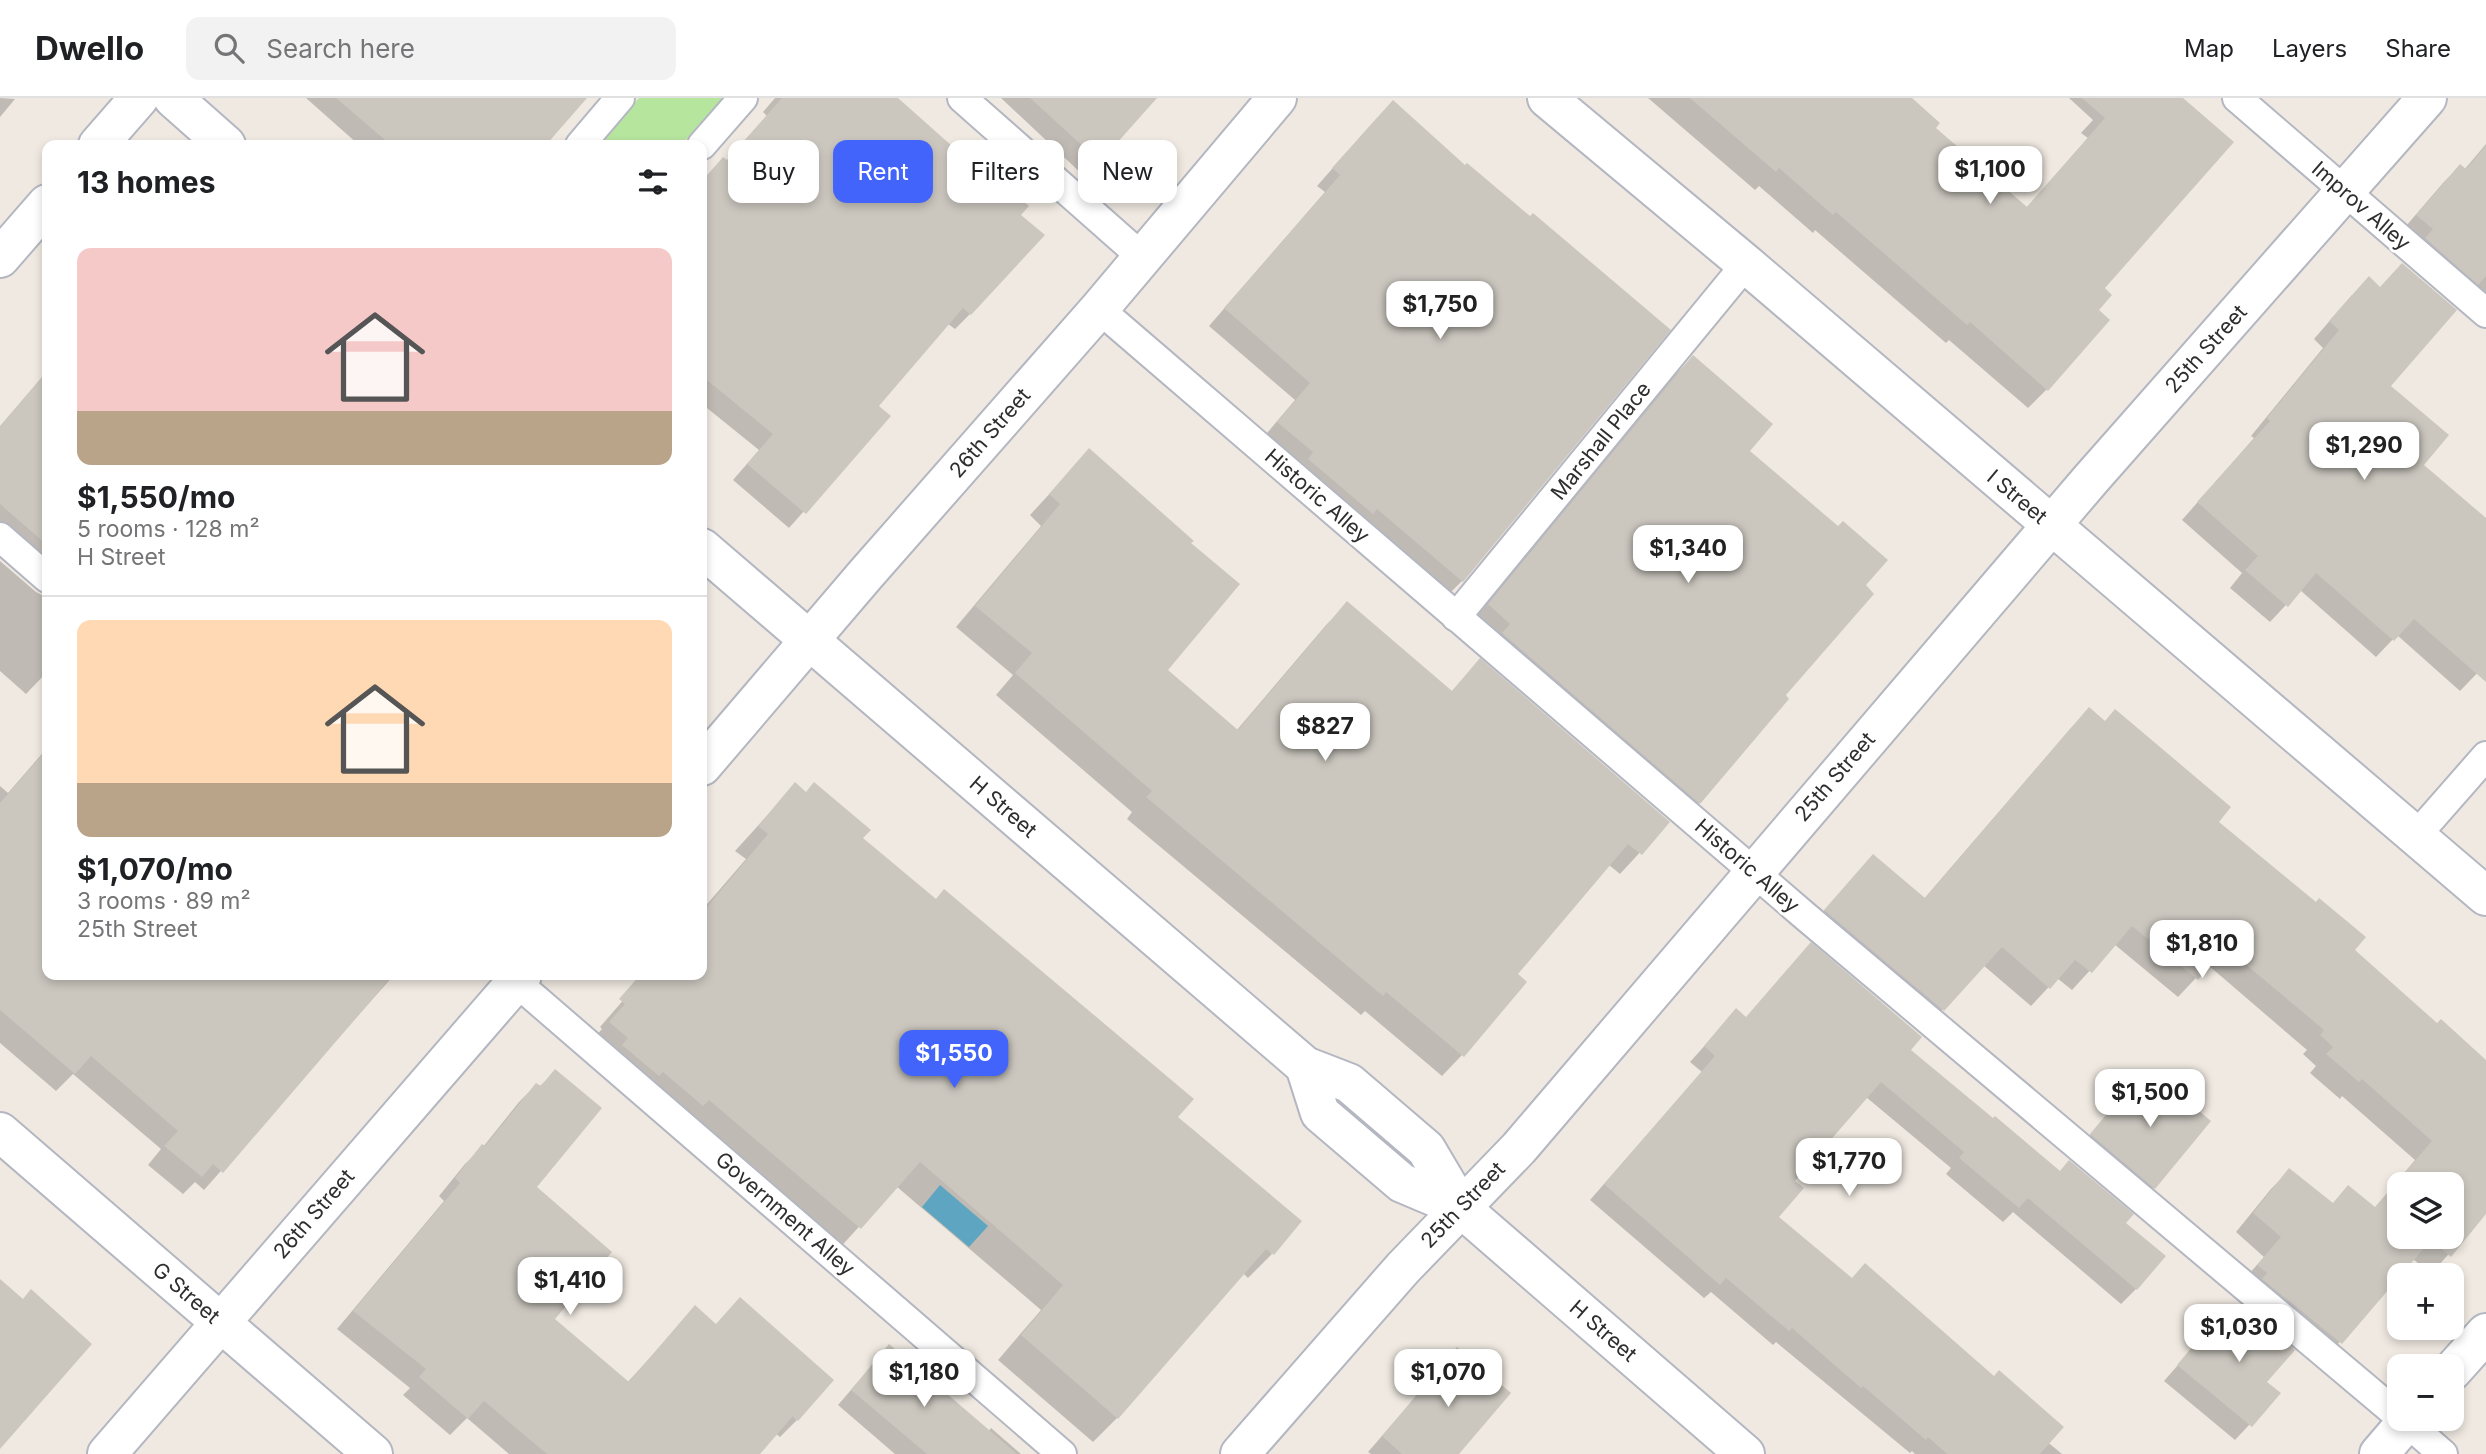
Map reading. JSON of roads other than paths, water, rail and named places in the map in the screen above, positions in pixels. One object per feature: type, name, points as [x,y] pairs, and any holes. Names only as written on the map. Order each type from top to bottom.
[{"type":"street","points":[[102,140],[139,98]]},
{"type":"street","points":[[173,98],[220,140]]},
{"type":"street","name":"26th Street","points":[[707,760],[1099,309],[1276,98]]},
{"type":"street","name":"I Street","points":[[1548,98],[2486,896]]},
{"type":"street","name":"25th Street","points":[[1240,1454],[1403,1268],[1519,1148],[2051,525],[2427,98]]},
{"type":"street","points":[[0,258],[42,210]]},
{"type":"street","name":"H Street","points":[[707,552],[1304,1066],[1349,1083],[1426,1149],[1461,1208],[1745,1454]]},
{"type":"street","name":"26th Street","points":[[107,1454],[512,980]]},
{"type":"street","name":"G Street","points":[[0,1132],[373,1454]]},
{"type":"street","points":[[2464,1358],[2486,1333]]},
{"type":"street","points":[[2379,1454],[2395,1431]]},
{"type":"lane","points":[[584,140],[620,98]]},
{"type":"lane","points":[[706,140],[743,98]]},
{"type":"lane","points":[[962,98],[1142,257]]},
{"type":"lane","name":"Improv Alley","points":[[2237,98],[2486,313]]},
{"type":"lane","name":"Marshall Place","points":[[1456,617],[1746,264]]},
{"type":"lane","name":"Historic Alley","points":[[1099,309],[1753,872],[2387,1405]]},
{"type":"lane","points":[[0,537],[42,574]]},
{"type":"lane","points":[[2415,837],[2486,756]]},
{"type":"lane","name":"Government Alley","points":[[518,980],[1062,1454]]},
{"type":"lane","name":"Historic Alley","points":[[2417,1431],[2443,1454]]},
{"type":"water","points":[[940,1185],[988,1226],[969,1247],[922,1207]]}]
